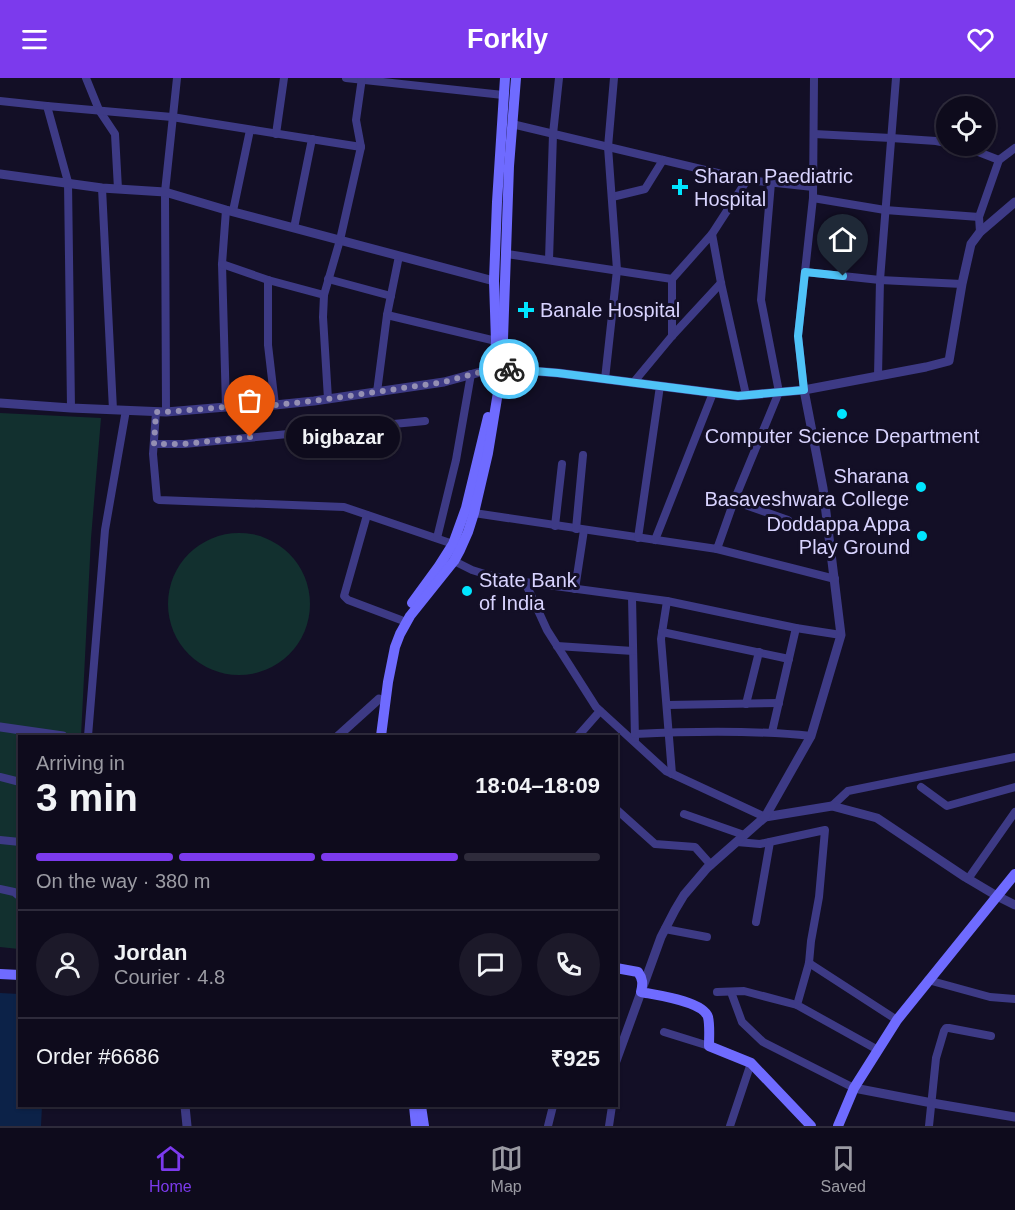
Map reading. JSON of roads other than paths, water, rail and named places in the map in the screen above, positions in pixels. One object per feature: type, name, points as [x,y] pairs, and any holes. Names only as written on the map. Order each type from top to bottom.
[{"type":"main road","points":[[374,735],[385,664],[392,638],[400,620],[449,559],[466,508],[498,368],[494,281],[505,78]]},
{"type":"main road","points":[[381,735],[395,647],[411,616],[468,532],[488,453],[498,368],[507,254],[509,166],[516,78]]},
{"type":"main road","points":[[838,1126],[854,1088],[897,1020],[1015,874]]},
{"type":"main road","points":[[618,968],[638,972],[643,984],[641,992],[687,1003],[704,1010],[708,1017],[709,1046],[750,1063],[811,1126]]},
{"type":"main road","points":[[0,974],[18,975]]},
{"type":"main road","points":[[414,1107],[416,1126]]},
{"type":"main road","points":[[421,1107],[424,1126]]},
{"type":"street","points":[[86,78],[99,110],[115,134],[118,189]]},
{"type":"street","points":[[166,412],[165,192],[177,78]]},
{"type":"street","points":[[276,134],[284,78]]},
{"type":"street","points":[[346,78],[503,95]]},
{"type":"street","points":[[549,260],[553,134],[559,78]]},
{"type":"street","points":[[605,379],[617,270],[608,147],[614,78]]},
{"type":"street","points":[[618,1055],[661,937],[684,895],[711,865],[765,817],[811,736],[842,634],[823,489],[804,390],[798,336],[813,198],[814,78]]},
{"type":"street","points":[[878,376],[880,280],[896,78]]},
{"type":"street","points":[[328,399],[323,317],[324,295],[340,240],[361,147],[356,120],[362,79]]},
{"type":"street","points":[[0,101],[172,117],[361,147]]},
{"type":"street","points":[[47,106],[68,182],[71,408]]},
{"type":"street","points":[[512,124],[747,180],[813,187]]},
{"type":"street","points":[[226,407],[222,264],[229,210],[250,130]]},
{"type":"street","points":[[814,134],[936,141]]},
{"type":"street","points":[[294,228],[312,139]]},
{"type":"street","points":[[980,232],[980,217],[999,160],[1015,147]]},
{"type":"street","points":[[989,156],[999,160]]},
{"type":"street","points":[[612,197],[645,189],[663,160]]},
{"type":"street","points":[[0,174],[102,188],[165,192],[494,281]]},
{"type":"street","points":[[672,336],[672,279],[712,234],[747,180]]},
{"type":"street","points":[[717,549],[734,501],[779,392],[761,300],[771,183]]},
{"type":"street","points":[[102,188],[114,410]]},
{"type":"street","points":[[813,198],[885,210],[980,217]]},
{"type":"street","points":[[0,403],[156,412],[275,405],[444,382],[498,368],[558,373],[738,396],[804,390],[926,367],[948,361],[971,244],[980,232],[1015,202]]},
{"type":"street","points":[[712,234],[746,395]]},
{"type":"street","points":[[507,254],[672,279]]},
{"type":"street","points":[[376,392],[387,315],[399,256]]},
{"type":"street","points":[[222,264],[268,280],[324,295]]},
{"type":"street","points":[[805,272],[880,280],[962,284]]},
{"type":"street","points":[[328,279],[391,296]]},
{"type":"street","points":[[268,280],[268,345],[275,405]]},
{"type":"street","points":[[633,382],[721,283]]},
{"type":"street","points":[[387,315],[496,341]]},
{"type":"street","points":[[437,538],[456,460],[471,374]]},
{"type":"street","points":[[638,538],[660,386]]},
{"type":"street","points":[[655,540],[713,393]]},
{"type":"street","points":[[88,735],[105,530],[126,410]]},
{"type":"street","points":[[156,412],[154,461],[157,499],[159,500],[344,507],[453,544]]},
{"type":"street","points":[[154,444],[184,444],[425,421]]},
{"type":"street","points":[[575,589],[583,455]]},
{"type":"street","points":[[555,526],[562,464]]},
{"type":"street","points":[[734,501],[788,520]]},
{"type":"street","points":[[474,513],[717,549],[835,579]]},
{"type":"street","points":[[368,515],[344,596],[348,600],[400,620]]},
{"type":"street","points":[[449,559],[488,575],[667,602],[796,628],[842,634]]},
{"type":"street","points":[[525,582],[547,630],[596,707],[666,771],[765,817],[832,806],[877,818],[968,879],[997,897],[1015,904]]},
{"type":"street","points":[[632,597],[636,743]]},
{"type":"street","points":[[667,602],[661,639],[672,774]]},
{"type":"street","points":[[772,732],[796,628]]},
{"type":"street","points":[[662,632],[789,659]]},
{"type":"street","points":[[557,646],[633,651]]},
{"type":"street","points":[[746,704],[759,652]]},
{"type":"street","points":[[339,735],[379,699]]},
{"type":"street","points":[[667,705],[778,704]]},
{"type":"street","points":[[579,735],[600,711]]},
{"type":"street","points":[[0,727],[45,735]]},
{"type":"street","points":[[635,734],[772,732],[811,736]]},
{"type":"street","points":[[832,806],[848,791],[1015,757]]},
{"type":"street","points":[[0,777],[18,782]]},
{"type":"street","points":[[921,787],[947,806],[1015,788]]},
{"type":"street","points":[[618,811],[655,844],[695,847],[711,865]]},
{"type":"street","points":[[968,879],[1015,812]]},
{"type":"street","points":[[684,814],[740,839],[760,844],[825,830],[824,858],[809,963],[797,1005]]},
{"type":"street","points":[[0,840],[18,842]]},
{"type":"street","points":[[756,922],[770,842]]},
{"type":"street","points":[[0,889],[14,892],[18,895]]},
{"type":"street","points":[[665,929],[707,937]]},
{"type":"street","points":[[809,963],[897,1020]]},
{"type":"street","points":[[928,980],[990,996],[1015,999]]},
{"type":"street","points":[[717,992],[744,991],[797,1005],[878,1050]]},
{"type":"street","points":[[731,992],[742,1022],[763,1042],[854,1088],[1012,1120]]},
{"type":"street","points":[[929,1126],[936,1058],[946,1028],[991,1036]]},
{"type":"street","points":[[664,1032],[709,1046]]},
{"type":"street","points":[[730,1126],[750,1063]]},
{"type":"street","points":[[185,1107],[187,1126]]},
{"type":"street","points":[[548,1126],[553,1107]]},
{"type":"street","points":[[609,1126],[612,1107]]},
{"type":"water","points":[[0,993],[18,994],[18,1107],[42,1107],[41,1126],[0,1126]]},
{"type":"place","name":"Sharan Paediatric Hospital","points":[[680,187]]},
{"type":"place","name":"Banale Hospital","points":[[526,310]]},
{"type":"place","name":"Computer Science Department","points":[[842,414]]},
{"type":"place","name":"bigbazar","points":[[250,437]]},
{"type":"place","name":"Sharana Basaveshwara College","points":[[921,487]]},
{"type":"place","name":"Doddappa Appa Play Ground","points":[[922,536]]},
{"type":"place","name":"State Bank of India","points":[[467,591]]}]
